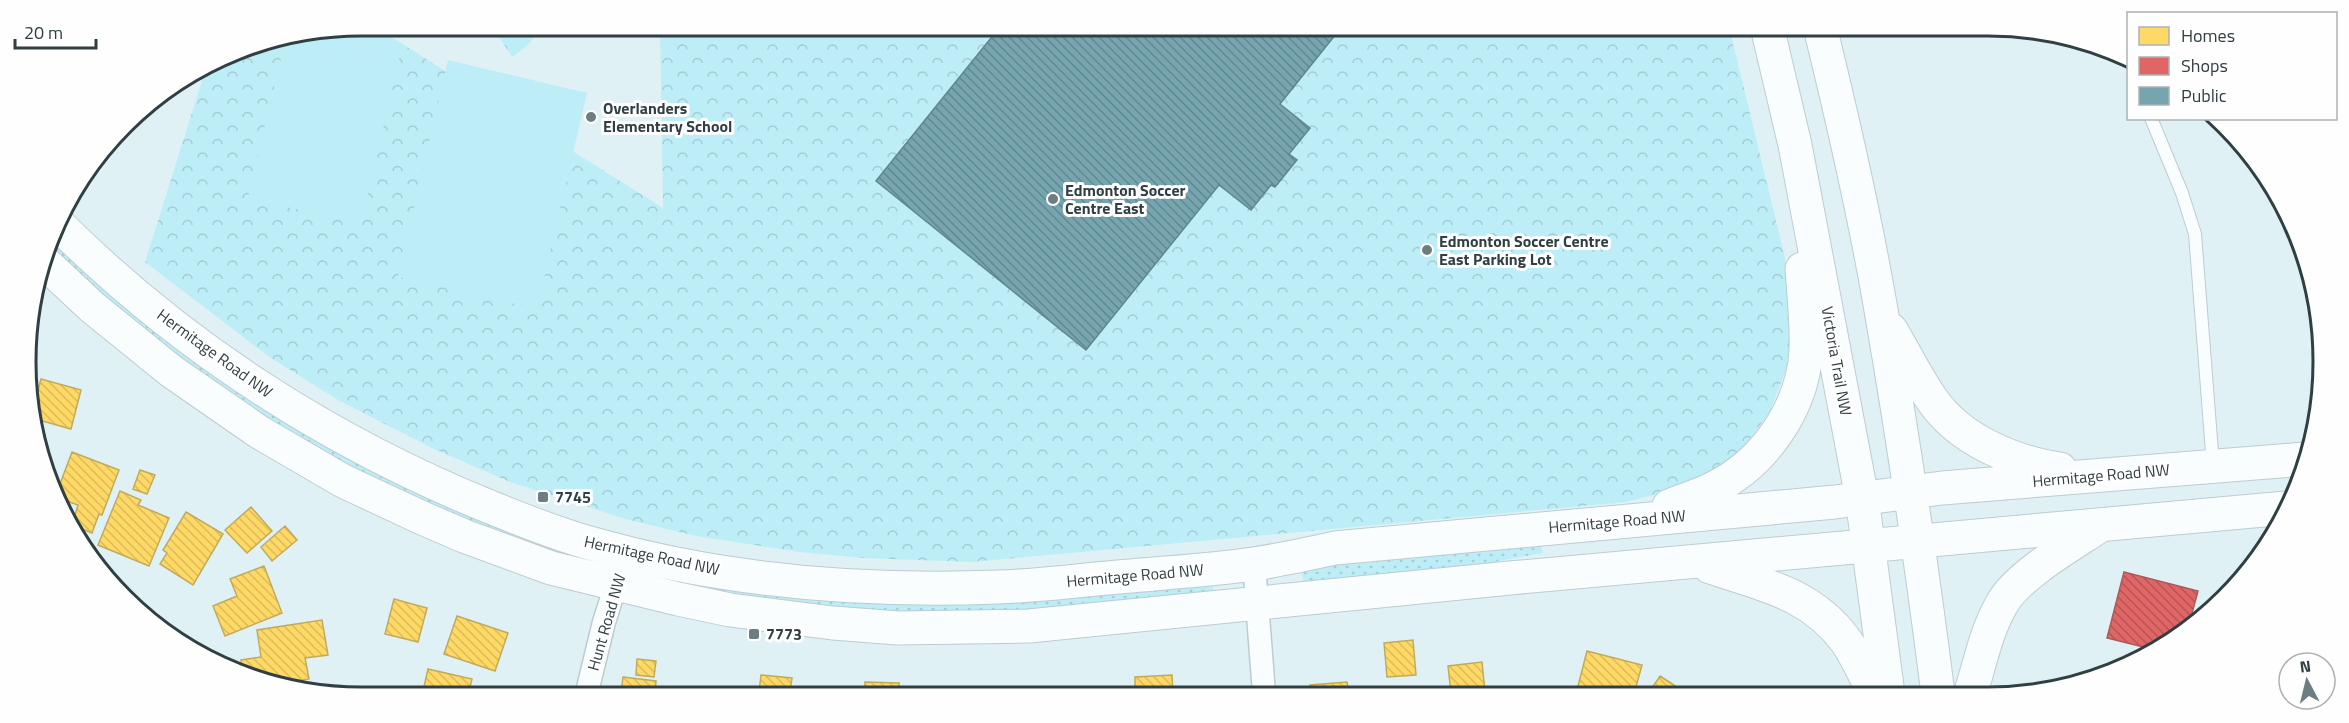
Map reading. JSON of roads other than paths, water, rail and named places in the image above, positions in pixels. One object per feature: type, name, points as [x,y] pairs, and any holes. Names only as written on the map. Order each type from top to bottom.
[{"type":"street","name":"Victoria Trail NW","points":[[1769,36],[1795,145],[1862,498],[1887,687]]},
{"type":"street","points":[[1822,36],[1843,121],[1882,315],[1911,492],[1937,687]]},
{"type":"street","points":[[1631,520],[1712,489],[1734,476],[1754,460],[1771,441],[1795,399],[1806,352],[1795,145]]},
{"type":"street","name":"Hermitage Road NW","points":[[64,230],[124,285],[177,328],[241,374],[336,433],[405,470],[465,497],[591,544],[691,566],[827,584],[940,588],[1002,587],[1254,564],[1335,549],[1911,492],[2298,460]]},
{"type":"street","points":[[50,268],[92,307],[171,370],[259,432],[343,481],[464,536],[551,568],[616,584],[730,610],[832,623],[898,628],[1029,626],[2277,509]]},
{"type":"street","points":[[1882,315],[1934,403],[1967,435],[1990,448],[2034,465],[2097,475]]},
{"type":"street","points":[[1972,687],[1990,628],[2004,600],[2035,570],[2102,525]]},
{"type":"street","name":"Hunt Road NW","points":[[588,687],[604,622],[627,553]]},
{"type":"street","points":[[1694,562],[1767,584],[1790,593],[1811,606],[1846,640],[1872,687]]},
{"type":"street","points":[[1254,564],[1264,687]]},
{"type":"lane","points":[[2152,120],[2182,193],[2195,234],[2213,466]]},
{"type":"place","name":"Overlanders Elementary School","points":[[591,117]]},
{"type":"place","name":"Edmonton Soccer Centre East","points":[[1053,199]]},
{"type":"place","name":"Edmonton Soccer Centre East Parking Lot","points":[[1427,250]]},
{"type":"place","name":"7745","points":[[543,497]]},
{"type":"place","name":"7773","points":[[754,634]]}]
